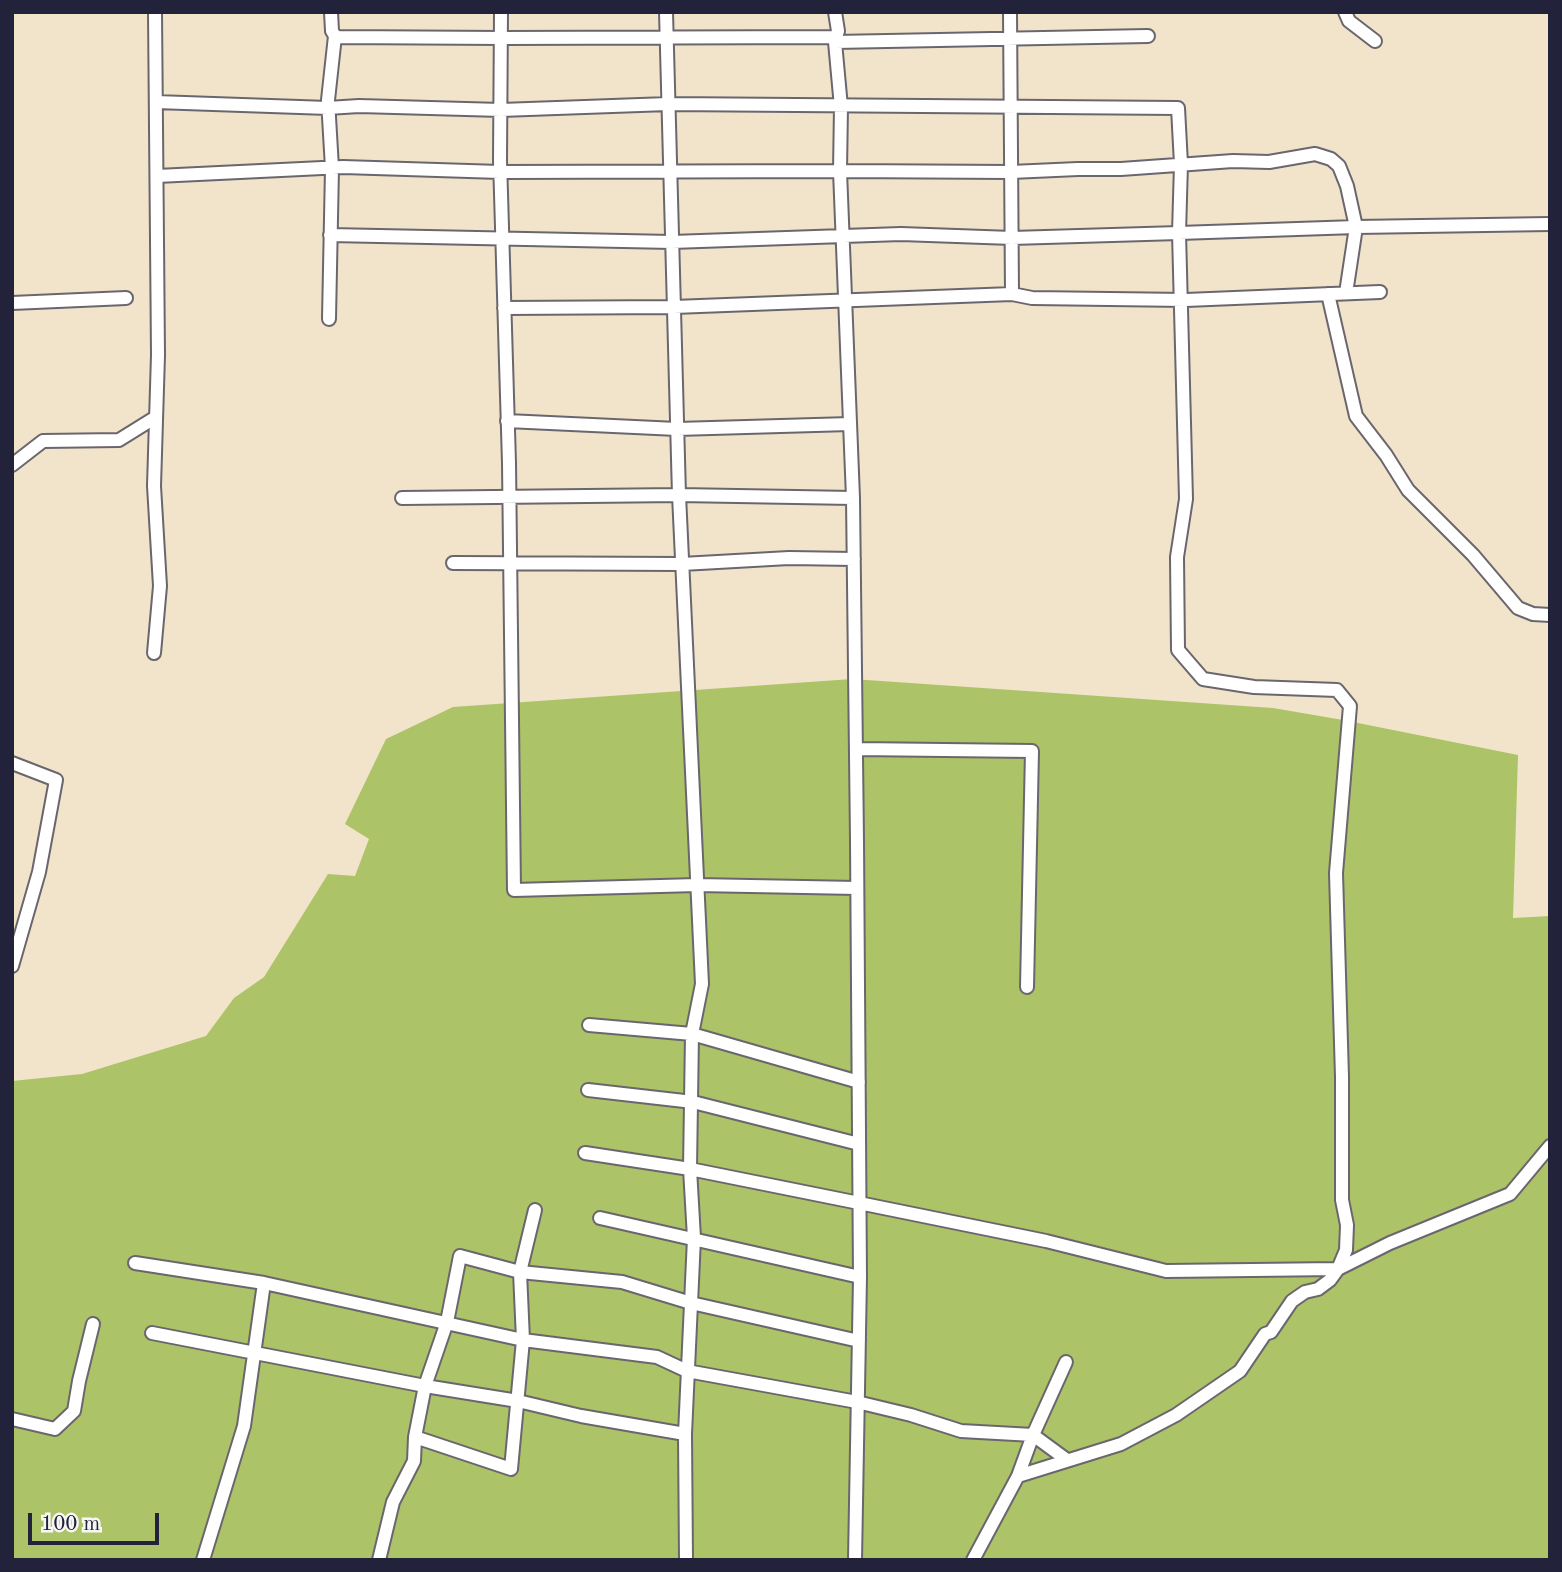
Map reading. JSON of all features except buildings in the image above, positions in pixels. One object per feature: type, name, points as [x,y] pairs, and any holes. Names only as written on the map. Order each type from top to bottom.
[{"type":"street","points":[[154,653],[160,586],[154,486],[157,176],[155,12]]},
{"type":"street","points":[[329,319],[332,168],[328,108],[335,36],[331,12]]},
{"type":"street","points":[[501,12],[500,172],[508,421],[514,890],[697,885],[857,888]]},
{"type":"street","points":[[666,12],[679,495],[702,984],[692,1034],[690,1169],[694,1238],[685,1434],[686,1560]]},
{"type":"street","points":[[835,12],[841,107],[840,170],[854,559],[860,1277],[855,1560]]},
{"type":"street","points":[[1010,12],[1012,294]]},
{"type":"street","points":[[1345,12],[1349,20],[1375,41]]},
{"type":"street","points":[[335,36],[836,40],[1148,37]]},
{"type":"street","points":[[156,102],[501,110],[668,104],[1178,108],[1181,164],[1179,299],[1186,499],[1177,557],[1178,650],[1203,680],[1254,687],[1337,690],[1350,706],[1336,873],[1342,1077],[1342,1200],[1347,1225],[1346,1250],[1330,1280],[1292,1301],[1240,1371],[1176,1415],[1121,1444],[1018,1476]]},
{"type":"street","points":[[157,176],[332,168],[500,172],[1121,170],[1233,161],[1269,162],[1315,154],[1331,159],[1339,166],[1347,186],[1356,227],[1346,293]]},
{"type":"street","points":[[330,235],[672,242],[901,234],[1012,239],[1356,227],[1550,224]]},
{"type":"street","points":[[504,308],[674,307],[1012,294],[1032,298],[1179,299],[1380,292]]},
{"type":"street","points":[[1328,294],[1356,416],[1386,455],[1408,490],[1474,555],[1518,608],[1533,614],[1550,615]]},
{"type":"street","points":[[12,303],[126,298]]},
{"type":"street","points":[[12,465],[43,442],[119,440],[156,417]]},
{"type":"street","points":[[508,421],[677,429],[850,424]]},
{"type":"street","points":[[402,498],[679,495],[853,498]]},
{"type":"street","points":[[453,563],[682,564],[789,558],[854,559]]},
{"type":"street","points":[[856,750],[1032,751],[1027,987]]},
{"type":"street","points":[[12,763],[56,780],[39,872],[12,966]]},
{"type":"street","points":[[589,1025],[692,1034],[859,1082]]},
{"type":"street","points":[[588,1090],[692,1102],[859,1144]]},
{"type":"street","points":[[585,1153],[690,1169],[859,1203],[1046,1241],[1166,1271],[1338,1269],[1390,1243],[1510,1194],[1550,1146]]},
{"type":"street","points":[[415,1437],[511,1469],[523,1339],[520,1272],[535,1210]]},
{"type":"street","points":[[600,1218],[860,1277]]},
{"type":"street","points":[[379,1560],[393,1502],[414,1461],[415,1437],[425,1386],[447,1322],[460,1256],[520,1272],[622,1282],[691,1303],[859,1341]]},
{"type":"street","points":[[135,1263],[195,1270],[264,1283],[523,1339],[657,1357],[687,1371],[857,1402],[961,1431],[1033,1436],[1067,1460]]},
{"type":"street","points":[[203,1560],[244,1426],[264,1283]]},
{"type":"street","points":[[12,1419],[55,1429],[74,1411],[93,1324]]},
{"type":"street","points":[[152,1333],[685,1434]]},
{"type":"street","points":[[973,1560],[1018,1476],[1066,1362]]},
{"type":"green space","points":[[852,679],[1273,708],[1518,755],[1513,918],[1550,916],[1550,1560],[12,1560],[12,1081],[82,1074],[206,1036],[234,998],[264,977],[328,874],[355,876],[369,839],[345,824],[386,739],[453,707]]}]
